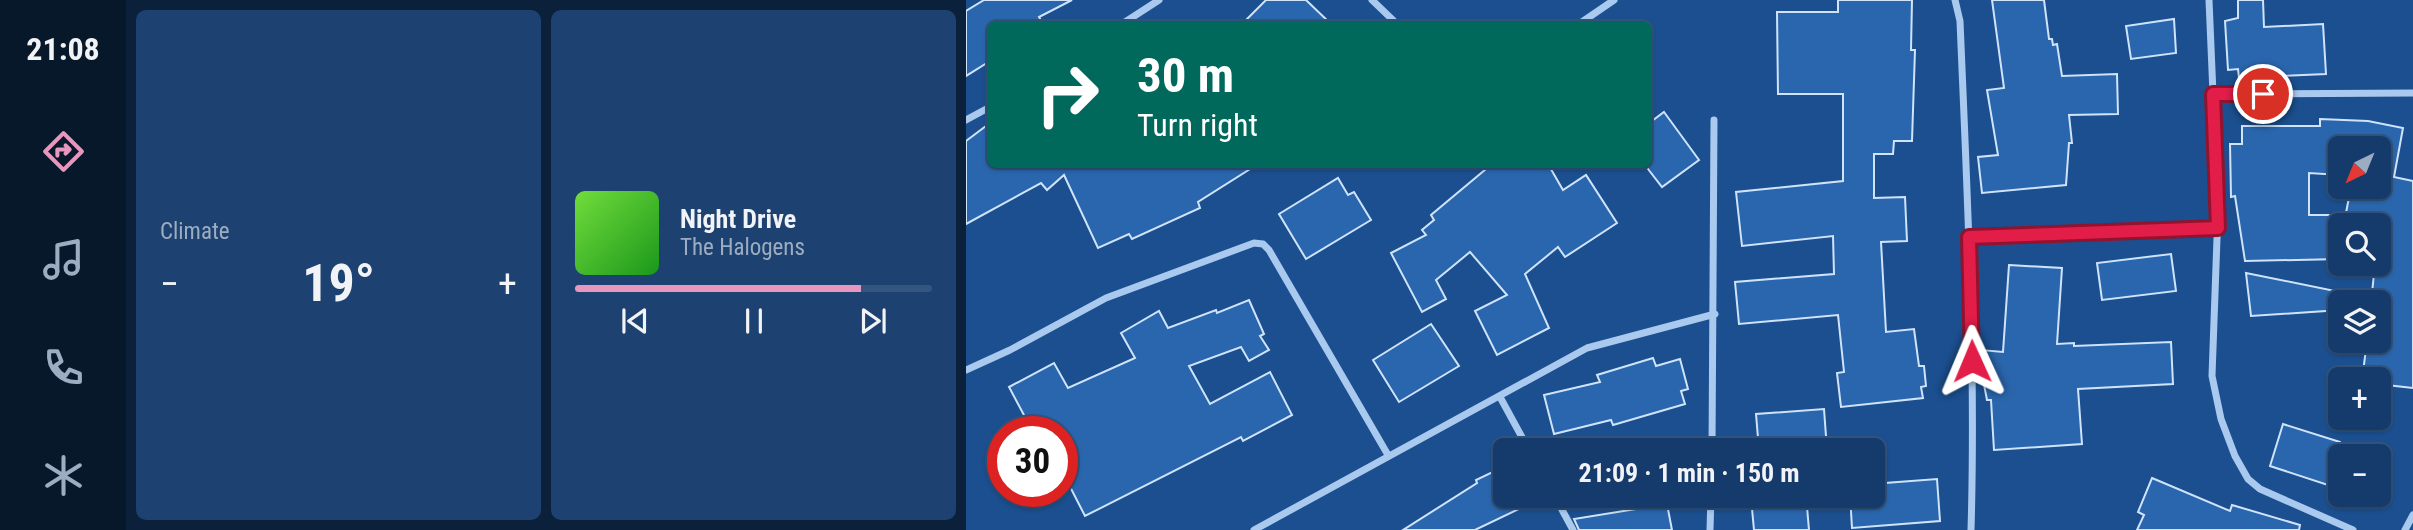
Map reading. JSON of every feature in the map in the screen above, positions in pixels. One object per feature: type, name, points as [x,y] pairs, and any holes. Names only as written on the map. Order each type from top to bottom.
[{"type":"street","points":[[1127,21],[1159,0]]},
{"type":"street","points":[[1372,0],[1394,21]]},
{"type":"street","points":[[1583,21],[1614,0]]},
{"type":"street","points":[[1955,0],[1960,21],[1969,237],[1974,435],[1971,530]]},
{"type":"street","points":[[2209,0],[2218,228],[2211,376],[2221,419],[2235,456],[2248,479],[2260,489],[2353,530]]},
{"type":"street","points":[[2213,94],[2413,93]]},
{"type":"street","points":[[966,120],[987,109]]},
{"type":"street","points":[[1712,438],[1714,120]]},
{"type":"street","points":[[1969,237],[2218,228]]},
{"type":"street","points":[[966,369],[1010,350],[1106,298],[1254,243],[1263,244],[1269,250],[1388,455]]},
{"type":"street","points":[[1254,530],[1587,348],[1715,314]]},
{"type":"street","points":[[1500,397],[1522,438]]},
{"type":"street","points":[[1561,508],[1573,530]]},
{"type":"street","points":[[1710,508],[1710,530]]},
{"type":"street","points":[[2405,530],[2413,515]]},
{"type":"building","points":[[984,0],[1072,0],[1039,17],[1041,21],[987,21],[987,63],[966,76],[966,11]]},
{"type":"building","points":[[1266,0],[1306,0],[1328,21],[1245,21]]},
{"type":"building","points":[[1838,0],[1912,0],[1911,50],[1915,50],[1912,141],[1894,141],[1893,154],[1874,154],[1874,198],[1905,197],[1907,241],[1881,242],[1886,332],[1914,329],[1919,366],[1924,366],[1926,386],[1921,387],[1923,398],[1841,407],[1837,373],[1844,372],[1838,315],[1739,324],[1735,282],[1834,274],[1833,236],[1742,246],[1736,192],[1843,181],[1843,94],[1778,94],[1777,12],[1838,12]]},
{"type":"building","points":[[1992,0],[2044,0],[2049,39],[2052,39],[2053,45],[2057,44],[2062,76],[2117,74],[2118,114],[2069,115],[2072,143],[2069,143],[2066,185],[1982,193],[1978,157],[1998,155],[1987,90],[2004,88]]},
{"type":"building","points":[[2238,0],[2263,0],[2264,27],[2323,24],[2326,74],[2239,78],[2238,69],[2228,70],[2225,21],[2238,18]]},
{"type":"building","points":[[2174,19],[2176,53],[2131,59],[2126,26]]},
{"type":"building","points":[[1664,112],[1699,160],[1662,187],[1648,169],[1652,168],[1652,121]]},
{"type":"building","points":[[2320,119],[2368,121],[2403,128],[2394,177],[2413,181],[2413,388],[2391,385],[2391,367],[2364,367],[2365,353],[2391,353],[2391,290],[2372,290],[2374,276],[2391,276],[2391,213],[2346,213],[2348,200],[2391,199],[2391,136],[2328,136],[2328,174],[2309,173],[2309,215],[2328,215],[2328,259],[2245,261],[2235,196],[2231,197],[2230,144],[2242,144],[2242,126],[2320,126]]},
{"type":"building","points":[[987,125],[987,168],[1252,168],[1198,202],[1200,208],[1132,239],[1129,234],[1098,248],[1064,175],[1047,190],[1041,183],[966,224],[966,141]]},
{"type":"building","points":[[1487,168],[1550,168],[1563,190],[1586,175],[1617,223],[1565,257],[1558,247],[1525,274],[1549,328],[1497,355],[1475,311],[1507,295],[1470,252],[1436,280],[1446,299],[1422,312],[1391,253],[1426,235],[1422,230],[1434,220],[1431,215]]},
{"type":"building","points":[[1338,178],[1348,195],[1354,192],[1371,220],[1306,259],[1279,214]]},
{"type":"building","points":[[2171,254],[2176,291],[2102,300],[2097,263]]},
{"type":"building","points":[[2009,265],[2062,268],[2057,344],[2074,343],[2074,346],[2171,342],[2173,384],[2078,389],[2082,444],[1994,450],[1991,400],[1987,400],[1980,364],[1981,350],[2003,352]]},
{"type":"building","points":[[2246,273],[2330,290],[2328,311],[2251,316]]},
{"type":"building","points":[[1249,300],[1264,334],[1260,336],[1269,350],[1249,361],[1241,347],[1189,366],[1210,404],[1270,372],[1292,415],[1243,441],[1241,437],[1085,516],[1078,502],[1078,416],[1024,416],[1009,387],[1054,363],[1068,388],[1135,358],[1121,333],[1159,311],[1168,328],[1216,310],[1217,313]]},
{"type":"building","points":[[1431,324],[1459,366],[1399,402],[1373,360]]},
{"type":"building","points":[[1653,358],[1656,366],[1680,359],[1688,389],[1681,391],[1685,404],[1613,425],[1611,420],[1554,434],[1544,395],[1600,382],[1597,375]]},
{"type":"building","points":[[1824,409],[1826,438],[1758,438],[1756,414]]},
{"type":"building","points":[[2283,424],[2340,442],[2328,444],[2328,485],[2270,466]]},
{"type":"building","points":[[1493,472],[1493,508],[1521,508],[1475,530],[1403,530],[1477,483],[1476,480]]},
{"type":"building","points":[[2152,478],[2230,511],[2232,505],[2300,525],[2299,530],[2137,530],[2144,515],[2138,512]]},
{"type":"building","points":[[1937,479],[1940,521],[1852,528],[1851,508],[1885,508],[1885,483]]},
{"type":"building","points":[[1642,508],[1668,508],[1672,530],[1579,530],[1574,519]]},
{"type":"building","points":[[1752,508],[1807,508],[1809,530],[1754,530]]},
{"type":"route","points":[[1972,361],[1969,237],[2218,228],[2213,94],[2263,94]]}]
